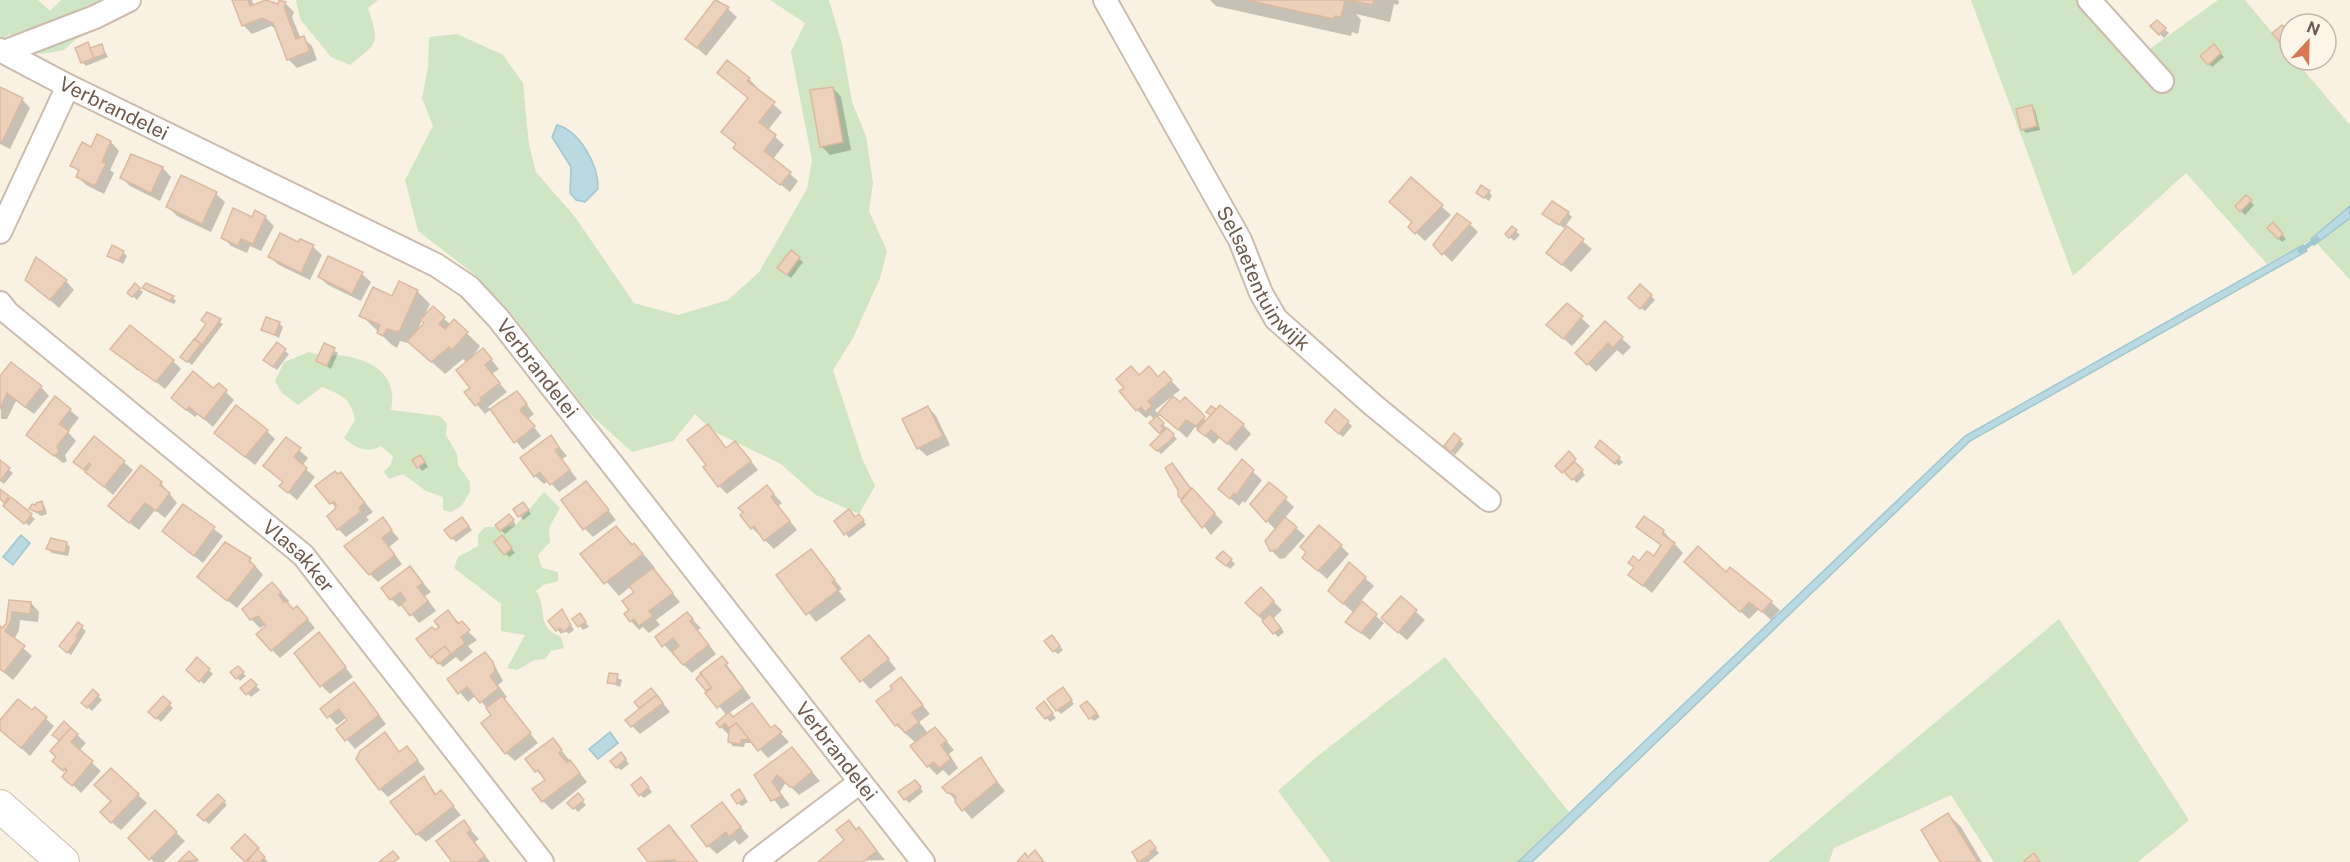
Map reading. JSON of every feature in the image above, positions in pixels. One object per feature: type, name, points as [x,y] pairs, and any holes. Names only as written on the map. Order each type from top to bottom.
[{"type":"main road","points":[[0,806],[63,862]]},
{"type":"street","points":[[2,51],[96,17],[129,0]]},
{"type":"street","name":"Selsaetentuinwijk","points":[[1105,0],[1240,240],[1261,293],[1276,319],[1348,384],[1489,500]]},
{"type":"street","points":[[2089,0],[2162,81]]},
{"type":"street","name":"Verbrandelei","points":[[2,51],[68,86],[436,265],[469,287],[498,318],[923,862]]},
{"type":"street","points":[[0,232],[68,86]]},
{"type":"street","name":"Vlasakker","points":[[0,303],[8,313],[303,555],[542,862]]},
{"type":"street","points":[[755,862],[860,782]]},
{"type":"green space","points":[[0,0],[38,0],[50,11],[61,0],[119,0],[64,50],[41,54],[26,48],[10,34],[0,40]]},
{"type":"green space","points":[[296,0],[378,0],[368,8],[375,36],[372,46],[350,65],[331,57],[300,19]]},
{"type":"green space","points":[[770,0],[829,0],[842,44],[852,102],[866,136],[873,183],[869,211],[887,251],[880,278],[853,338],[833,370],[862,458],[875,486],[859,514],[816,495],[781,464],[713,431],[695,414],[673,441],[632,452],[591,415],[507,308],[474,274],[418,231],[405,180],[433,126],[422,98],[428,68],[429,37],[457,34],[503,55],[523,83],[529,145],[536,172],[575,217],[634,303],[678,315],[728,300],[759,272],[807,189],[812,160],[791,52],[805,23]]},
{"type":"green space","points":[[1971,0],[2076,0],[2133,61],[2218,0],[2245,0],[2278,40],[2278,72],[2305,72],[2350,125],[2350,280],[2313,239],[2267,264],[2186,173],[2073,276]]},
{"type":"green space","points":[[309,352],[346,356],[367,362],[388,380],[392,398],[391,410],[440,416],[447,424],[446,435],[457,454],[458,465],[470,482],[470,492],[462,505],[451,512],[443,510],[443,497],[426,491],[403,474],[389,479],[384,472],[391,464],[393,456],[381,446],[366,450],[353,445],[344,438],[355,420],[348,402],[340,395],[322,387],[298,405],[282,393],[275,381],[284,362]]},
{"type":"green space","points":[[544,492],[560,508],[549,528],[550,542],[538,555],[542,568],[558,572],[558,581],[543,585],[536,591],[542,604],[545,622],[553,633],[561,637],[564,648],[551,651],[545,659],[535,660],[517,670],[507,668],[525,635],[501,631],[501,604],[454,568],[458,557],[478,546],[478,535],[485,527],[515,526]]},
{"type":"green space","points":[[2059,619],[2189,820],[2138,862],[1994,862],[1951,795],[1834,848],[1829,862],[1768,862]]},
{"type":"green space","points":[[1445,657],[1569,812],[1518,862],[1331,862],[1278,791],[1319,755]]},
{"type":"water","points":[[557,125],[573,134],[592,160],[598,189],[585,202],[576,200],[570,193],[571,167],[552,137]]},
{"type":"water","points":[[2350,206],[2350,218],[2314,245],[2311,239]]},
{"type":"water","points":[[2303,245],[2307,251],[1970,441],[1532,862],[1518,862],[1965,436]]},
{"type":"water","points":[[21,535],[30,543],[13,565],[3,557]]},
{"type":"water","points":[[610,732],[618,743],[598,759],[589,749]]},
{"type":"building","points":[[232,0],[248,0],[250,6],[266,0],[278,4],[279,0],[286,2],[284,7],[296,39],[304,36],[310,51],[287,60],[273,23],[262,18],[242,26]]},
{"type":"building","points":[[715,0],[729,7],[697,48],[685,39]]},
{"type":"building","points":[[1246,0],[1345,1],[1341,17],[1335,16],[1334,19]]},
{"type":"building","points":[[1349,0],[1374,0],[1373,5]]},
{"type":"building","points":[[2157,20],[2166,28],[2159,35],[2150,26]]},
{"type":"building","points":[[2278,28],[2278,40],[2272,33]]},
{"type":"building","points":[[88,42],[94,58],[81,63],[75,48]]},
{"type":"building","points":[[102,44],[105,54],[94,58],[90,48]]},
{"type":"building","points":[[2214,44],[2221,53],[2208,65],[2200,56]]},
{"type":"building","points":[[727,60],[750,78],[747,81],[775,102],[759,122],[776,135],[764,151],[791,172],[780,185],[733,148],[736,144],[721,132],[748,98],[717,73]]},
{"type":"building","points":[[0,87],[23,98],[2,142],[0,141]]},
{"type":"building","points":[[833,87],[843,142],[820,147],[810,90]]},
{"type":"building","points":[[2032,105],[2037,126],[2021,130],[2016,109]]},
{"type":"building","points":[[97,134],[111,141],[102,162],[106,163],[95,186],[76,177],[79,170],[70,166],[82,142],[91,147]]},
{"type":"building","points":[[131,154],[163,167],[151,193],[120,178]]},
{"type":"building","points":[[181,175],[217,192],[202,224],[166,207]]},
{"type":"building","points":[[1411,177],[1443,205],[1415,234],[1408,227],[1412,222],[1389,202]]},
{"type":"building","points":[[1481,185],[1490,191],[1484,198],[1476,193]]},
{"type":"building","points":[[2246,195],[2252,200],[2240,212],[2235,206]]},
{"type":"building","points":[[1552,201],[1569,212],[1559,225],[1542,214]]},
{"type":"building","points":[[233,208],[252,217],[255,210],[266,216],[253,244],[241,239],[238,246],[221,238]]},
{"type":"building","points":[[1457,213],[1471,223],[1442,255],[1433,245]]},
{"type":"building","points":[[2273,222],[2283,234],[2278,239],[2267,228]]},
{"type":"building","points":[[1512,226],[1517,230],[1509,238],[1505,234]]},
{"type":"building","points":[[1567,226],[1584,239],[1562,265],[1546,253]]},
{"type":"building","points":[[280,233],[298,242],[300,239],[314,245],[301,273],[268,257]]},
{"type":"building","points":[[112,245],[124,251],[119,261],[107,256]]},
{"type":"building","points":[[791,250],[800,257],[787,275],[777,268]]},
{"type":"building","points":[[328,256],[363,272],[352,294],[318,277]]},
{"type":"building","points":[[36,257],[67,280],[50,300],[25,280]]},
{"type":"building","points":[[399,281],[418,290],[399,332],[387,329],[383,336],[377,333],[380,325],[359,316],[373,287],[392,296]]},
{"type":"building","points":[[135,283],[140,288],[132,297],[127,293]]},
{"type":"building","points":[[146,283],[174,296],[170,301],[142,288]]},
{"type":"building","points":[[1640,284],[1652,295],[1640,309],[1628,298]]},
{"type":"building","points":[[1567,303],[1583,316],[1563,339],[1546,325]]},
{"type":"building","points":[[433,306],[445,317],[439,324],[445,329],[454,319],[468,332],[452,350],[449,347],[431,362],[407,341],[424,323],[420,320]]},
{"type":"building","points":[[207,312],[221,319],[202,345],[195,339],[206,324],[201,320]]},
{"type":"building","points":[[266,317],[280,322],[275,335],[261,330]]},
{"type":"building","points":[[1605,321],[1623,337],[1613,348],[1608,343],[1587,365],[1575,353]]},
{"type":"building","points":[[130,325],[174,360],[156,382],[110,349]]},
{"type":"building","points":[[194,339],[201,344],[187,362],[180,357]]},
{"type":"building","points":[[277,342],[286,349],[273,367],[263,360]]},
{"type":"building","points":[[324,343],[335,348],[327,366],[316,361]]},
{"type":"building","points":[[483,348],[492,359],[485,365],[500,383],[480,398],[482,401],[475,406],[464,392],[470,388],[456,370]]},
{"type":"building","points":[[11,362],[42,386],[25,407],[7,393],[0,409],[0,376]]},
{"type":"building","points":[[1131,366],[1139,375],[1149,366],[1158,377],[1164,371],[1172,380],[1148,401],[1152,406],[1145,412],[1141,407],[1136,411],[1119,391],[1124,388],[1116,379]]},
{"type":"building","points":[[193,371],[213,388],[219,383],[227,390],[204,419],[189,407],[186,410],[171,398]]},
{"type":"building","points":[[517,391],[527,404],[520,410],[535,426],[514,443],[490,409]]},
{"type":"building","points":[[55,396],[71,409],[59,424],[69,431],[57,446],[59,452],[54,456],[26,435]]},
{"type":"building","points":[[1173,396],[1180,402],[1185,397],[1205,417],[1196,426],[1186,420],[1178,430],[1158,413]]},
{"type":"building","points":[[236,405],[268,430],[245,457],[214,433]]},
{"type":"building","points":[[1220,405],[1244,424],[1227,444],[1211,430],[1205,436],[1197,430]]},
{"type":"building","points":[[928,406],[943,436],[917,449],[902,419]]},
{"type":"building","points":[[1211,406],[1216,409],[1211,415],[1206,412]]},
{"type":"building","points":[[1335,409],[1349,421],[1339,434],[1325,422]]},
{"type":"building","points":[[1157,416],[1164,423],[1161,426],[1164,429],[1159,433],[1149,423]]},
{"type":"building","points":[[708,424],[726,448],[735,441],[751,461],[718,487],[703,467],[706,465],[687,440]]},
{"type":"building","points":[[1167,428],[1174,434],[1172,439],[1157,451],[1150,445]]},
{"type":"building","points":[[1454,433],[1461,439],[1451,452],[1444,446]]},
{"type":"building","points":[[551,435],[559,447],[555,450],[570,470],[550,485],[540,472],[534,477],[520,458]]},
{"type":"building","points":[[94,436],[125,461],[104,487],[85,472],[91,465],[89,463],[84,470],[73,462]]},
{"type":"building","points":[[286,437],[301,448],[294,457],[307,468],[288,493],[279,486],[283,482],[263,466]]},
{"type":"building","points":[[1600,440],[1620,457],[1615,464],[1595,447]]},
{"type":"building","points":[[1569,451],[1576,459],[1562,473],[1555,466]]},
{"type":"building","points":[[420,455],[425,462],[417,468],[412,460]]},
{"type":"building","points":[[1242,459],[1254,470],[1236,495],[1234,493],[1230,499],[1218,489]]},
{"type":"building","points":[[0,460],[10,468],[0,481]]},
{"type":"building","points":[[1575,462],[1583,470],[1572,480],[1564,472]]},
{"type":"building","points":[[1172,463],[1191,489],[1181,499],[1165,468]]},
{"type":"building","points":[[141,465],[162,482],[160,485],[170,493],[156,511],[145,503],[129,523],[108,506]]},
{"type":"building","points":[[335,471],[337,474],[341,472],[365,503],[359,508],[361,511],[337,530],[327,516],[336,505],[334,502],[330,504],[315,486]]},
{"type":"building","points":[[586,481],[609,510],[583,530],[561,500]]},
{"type":"building","points":[[1269,482],[1287,497],[1266,522],[1250,504]]},
{"type":"building","points":[[767,485],[774,494],[771,497],[790,521],[764,541],[754,526],[751,529],[740,515],[743,512],[738,508]]},
{"type":"building","points":[[1192,488],[1215,513],[1202,528],[1181,501]]},
{"type":"building","points":[[0,489],[9,496],[4,503],[0,499]]},
{"type":"building","points":[[11,497],[32,514],[24,524],[3,506]]},
{"type":"building","points":[[42,501],[44,511],[36,512],[29,509],[32,504],[36,505]]},
{"type":"building","points":[[523,502],[529,510],[518,517],[513,509]]},
{"type":"building","points":[[183,504],[215,527],[194,556],[162,531]]},
{"type":"building","points":[[849,509],[855,517],[859,514],[864,520],[844,535],[834,521]]},
{"type":"building","points":[[509,514],[514,520],[500,531],[495,525]]},
{"type":"building","points":[[1644,516],[1664,530],[1662,534],[1675,543],[1643,586],[1628,575],[1634,567],[1628,563],[1633,556],[1639,561],[1647,551],[1654,556],[1661,545],[1636,527]]},
{"type":"building","points":[[383,517],[392,530],[382,538],[395,555],[369,575],[344,546]]},
{"type":"building","points":[[462,517],[469,526],[451,539],[444,530]]},
{"type":"building","points":[[1285,517],[1297,527],[1277,550],[1270,551],[1265,541]]},
{"type":"building","points":[[1319,525],[1342,545],[1318,571],[1302,558],[1306,552],[1300,547]]},
{"type":"building","points":[[616,526],[643,554],[604,584],[580,554]]},
{"type":"building","points":[[502,535],[512,548],[504,555],[494,542]]},
{"type":"building","points":[[51,538],[67,542],[65,553],[46,549]]},
{"type":"building","points":[[225,542],[251,558],[249,561],[255,566],[227,601],[197,577]]},
{"type":"building","points":[[1698,546],[1726,572],[1730,567],[1772,601],[1762,612],[1749,602],[1740,612],[1684,562]]},
{"type":"building","points":[[811,549],[835,580],[832,582],[838,590],[806,615],[776,575]]},
{"type":"building","points":[[1223,551],[1232,559],[1226,566],[1216,558]]},
{"type":"building","points":[[1349,562],[1366,577],[1343,604],[1328,591]]},
{"type":"building","points":[[410,566],[423,583],[417,587],[428,601],[410,616],[401,604],[406,600],[400,592],[390,600],[381,588]]},
{"type":"building","points":[[653,568],[673,593],[649,611],[653,616],[639,626],[634,619],[630,622],[624,614],[629,610],[622,601],[634,592],[629,586]]},
{"type":"building","points":[[272,582],[281,592],[279,595],[284,602],[286,601],[293,609],[297,606],[308,619],[271,651],[256,634],[266,626],[258,616],[250,620],[242,609]]},
{"type":"building","points":[[1261,587],[1274,601],[1259,616],[1245,603]]},
{"type":"building","points":[[1401,596],[1417,610],[1398,633],[1381,618]]},
{"type":"building","points":[[9,600],[31,602],[30,614],[12,612],[11,621],[5,631],[25,646],[4,672],[0,669],[0,626],[2,628],[6,624]]},
{"type":"building","points":[[1362,601],[1377,614],[1361,633],[1345,622]]},
{"type":"building","points":[[562,609],[571,625],[564,632],[560,628],[556,631],[548,621]]},
{"type":"building","points":[[448,610],[458,624],[462,621],[470,630],[461,637],[465,643],[451,654],[445,646],[431,658],[416,639],[432,627],[435,630],[439,627],[434,621]]},
{"type":"building","points":[[687,612],[693,619],[690,621],[709,645],[683,665],[672,652],[679,646],[673,638],[662,647],[655,637]]},
{"type":"building","points":[[580,613],[586,622],[578,627],[572,619]]},
{"type":"building","points":[[1270,614],[1281,628],[1273,634],[1262,621]]},
{"type":"building","points":[[78,622],[83,626],[76,636],[78,638],[67,653],[59,646]]},
{"type":"building","points":[[319,632],[346,667],[320,687],[294,653]]},
{"type":"building","points":[[869,635],[889,659],[860,682],[841,658]]},
{"type":"building","points":[[1052,635],[1060,646],[1053,652],[1044,641]]},
{"type":"building","points":[[445,646],[451,654],[438,664],[432,656]]},
{"type":"building","points":[[485,652],[493,662],[495,671],[490,676],[499,688],[480,703],[467,687],[458,694],[447,679]]},
{"type":"building","points":[[722,656],[728,663],[725,665],[743,688],[717,708],[705,693],[712,688],[700,673]]},
{"type":"building","points":[[197,657],[210,669],[199,682],[186,670]]},
{"type":"building","points":[[238,666],[244,672],[236,679],[230,672]]},
{"type":"building","points":[[609,673],[618,674],[616,684],[607,683]]},
{"type":"building","points":[[701,674],[711,687],[706,691],[696,679]]},
{"type":"building","points":[[901,677],[923,705],[912,713],[919,722],[905,733],[898,724],[895,726],[876,701],[892,689],[890,686]]},
{"type":"building","points":[[251,679],[257,685],[246,695],[240,688]]},
{"type":"building","points":[[354,682],[379,715],[345,741],[336,729],[347,720],[339,709],[327,718],[320,709]]},
{"type":"building","points":[[1063,687],[1072,700],[1056,711],[1047,699]]},
{"type":"building","points":[[651,688],[657,695],[639,708],[634,702]]},
{"type":"building","points":[[93,689],[99,695],[87,708],[81,703]]},
{"type":"building","points":[[657,695],[663,703],[631,727],[625,720]]},
{"type":"building","points":[[163,696],[171,703],[156,719],[148,712]]},
{"type":"building","points":[[502,696],[531,733],[505,754],[481,723],[491,715],[486,708]]},
{"type":"building","points":[[18,699],[32,710],[35,707],[47,717],[21,748],[0,730],[0,720]]},
{"type":"building","points":[[1044,701],[1053,713],[1045,719],[1036,708]]},
{"type":"building","points":[[1087,701],[1097,713],[1089,719],[1080,706]]},
{"type":"building","points":[[752,703],[771,728],[775,725],[782,732],[758,751],[736,723],[729,728],[725,723],[720,728],[716,723],[729,712],[733,717]]},
{"type":"building","points":[[64,721],[71,728],[59,740],[52,735]]},
{"type":"building","points":[[736,723],[749,739],[741,740],[741,744],[728,742],[729,729]]},
{"type":"building","points":[[935,727],[947,741],[941,745],[951,759],[939,768],[934,762],[927,767],[910,746]]},
{"type":"building","points":[[71,728],[78,734],[71,742],[93,761],[72,786],[62,777],[67,770],[65,768],[63,771],[52,761],[56,757],[50,751]]},
{"type":"building","points":[[385,732],[399,752],[407,746],[418,760],[379,790],[356,759],[360,751]]},
{"type":"building","points":[[553,738],[562,750],[559,753],[567,763],[570,760],[580,773],[542,802],[532,789],[545,780],[538,770],[535,772],[525,759]]},
{"type":"building","points":[[792,747],[812,772],[794,787],[790,787],[777,775],[772,782],[782,796],[771,801],[754,775]]},
{"type":"building","points":[[621,752],[626,759],[616,768],[610,761]]},
{"type":"building","points":[[981,757],[997,782],[962,811],[955,802],[956,797],[947,793],[942,787]]},
{"type":"building","points":[[111,768],[139,794],[111,823],[100,812],[111,801],[94,785]]},
{"type":"building","points":[[424,776],[435,795],[441,790],[454,806],[416,835],[390,802]]},
{"type":"building","points":[[641,777],[649,787],[639,796],[631,785]]},
{"type":"building","points":[[915,780],[921,787],[904,800],[898,792]]},
{"type":"building","points":[[739,789],[745,798],[737,804],[731,795]]},
{"type":"building","points":[[578,793],[584,800],[573,809],[567,803]]},
{"type":"building","points":[[218,794],[225,801],[204,821],[197,815]]},
{"type":"building","points":[[722,802],[741,827],[729,837],[726,832],[707,847],[691,826]]},
{"type":"building","points":[[155,810],[177,832],[149,860],[128,838]]},
{"type":"building","points":[[1948,813],[1978,862],[1940,862],[1921,830]]},
{"type":"building","points":[[464,820],[471,830],[467,833],[485,856],[477,862],[452,862],[436,841]]},
{"type":"building","points":[[849,820],[856,830],[859,827],[877,851],[863,862],[818,862],[844,840],[836,830]]},
{"type":"building","points":[[669,825],[697,862],[676,862],[675,860],[648,862],[638,849]]},
{"type":"building","points":[[245,834],[259,848],[245,862],[231,848]]},
{"type":"building","points":[[1150,840],[1156,848],[1150,852],[1152,854],[1138,862],[1132,852]]},
{"type":"building","points":[[257,849],[265,857],[260,862],[247,862]]},
{"type":"building","points":[[1035,850],[1044,862],[1017,862],[1025,853],[1028,857]]},
{"type":"building","points":[[189,851],[198,860],[178,862]]},
{"type":"building","points":[[393,851],[399,858],[394,862],[379,862]]},
{"type":"building","points":[[2034,853],[2040,862],[2024,862],[2024,861]]},
{"type":"waterway","points":[[2300,251],[2317,239]]}]
